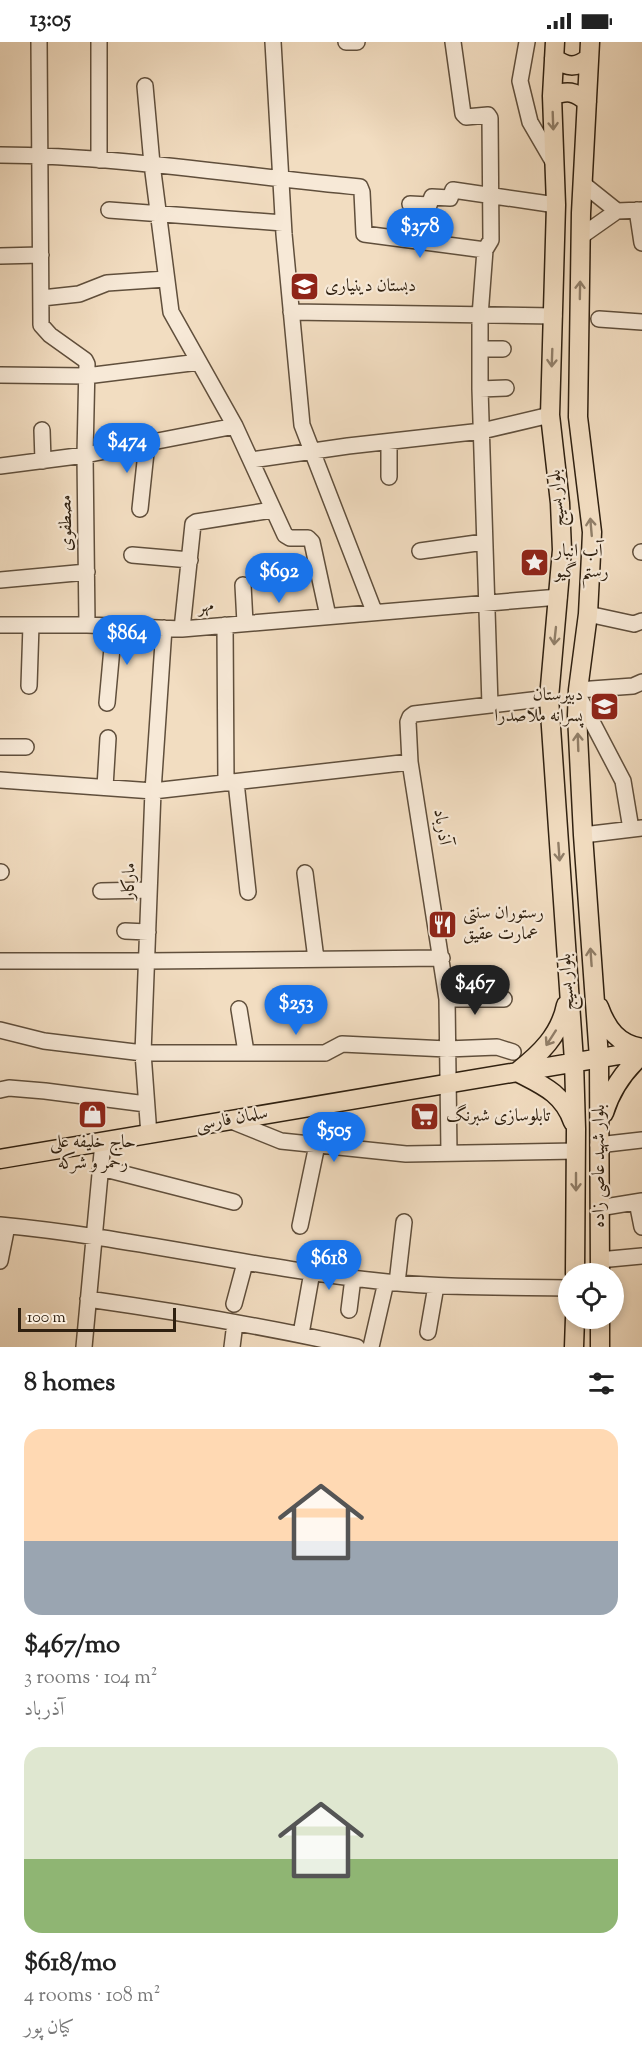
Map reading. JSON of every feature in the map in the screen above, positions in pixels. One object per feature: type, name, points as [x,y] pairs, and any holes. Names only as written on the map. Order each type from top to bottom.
[{"type":"main road","name":"بلوار بسیج","points":[[554,50],[552,96],[556,205],[550,415],[560,503],[562,550],[549,698],[574,1061]]},
{"type":"main road","points":[[554,50],[565,66],[579,66],[590,50]]},
{"type":"main road","name":"بلوار بسیج","points":[[590,50],[580,237],[578,417],[591,532],[588,614],[578,692],[583,830],[599,1058]]},
{"type":"main road","points":[[552,96],[564,91],[577,93],[587,102]]},
{"type":"main road","points":[[555,786],[563,794],[574,792],[581,783]]},
{"type":"main road","points":[[557,823],[565,814],[577,814],[583,830]]},
{"type":"main road","points":[[569,994],[565,1013],[549,1043],[517,1072],[555,1093],[569,1109],[576,1129]]},
{"type":"main road","points":[[594,994],[606,1023],[618,1040],[642,1050]]},
{"type":"main road","name":"سلمان فارسی","points":[[0,1159],[642,1050]]},
{"type":"main road","points":[[600,1123],[608,1100],[620,1078],[642,1055]]},
{"type":"main road","name":"بلوار شهید عاصی زاده","points":[[599,1058],[599,1263]]},
{"type":"main road","name":"بلوار شهید عاصی زاده","points":[[574,1061],[575,1263]]},
{"type":"main road","points":[[574,1347],[575,1329]]},
{"type":"main road","points":[[600,1329],[600,1347]]},
{"type":"street","name":"مصطفوی","points":[[39,42],[41,325],[87,364],[85,455],[87,625]]},
{"type":"street","points":[[99,42],[99,160]]},
{"type":"street","points":[[273,42],[283,223],[302,425],[374,611]]},
{"type":"street","points":[[346,42],[357,42]]},
{"type":"street","points":[[453,42],[463,114],[466,117],[488,116],[490,118],[491,240],[484,250],[480,316],[480,389],[490,705]]},
{"type":"street","points":[[527,42],[520,81],[530,122],[555,165]]},
{"type":"street","points":[[145,87],[152,164],[171,312],[235,426],[272,510],[287,537],[304,537],[312,542],[328,616]]},
{"type":"street","points":[[0,155],[41,155],[152,164],[360,187],[364,234],[484,250]]},
{"type":"street","points":[[582,183],[617,211]]},
{"type":"street","points":[[410,204],[429,205],[432,197],[450,198],[453,190],[556,205]]},
{"type":"street","points":[[109,210],[283,223]]},
{"type":"street","points":[[580,237],[617,211],[639,210],[642,243]]},
{"type":"street","points":[[0,256],[40,255]]},
{"type":"street","points":[[42,298],[79,294],[107,283],[166,279]]},
{"type":"street","points":[[291,312],[554,316]]},
{"type":"street","points":[[599,319],[642,322]]},
{"type":"street","points":[[480,349],[503,349]]},
{"type":"street","points":[[0,375],[86,376],[199,362]]},
{"type":"street","points":[[480,389],[506,388]]},
{"type":"street","points":[[251,460],[482,431],[550,415]]},
{"type":"street","points":[[0,466],[85,455],[235,426]]},
{"type":"street","points":[[42,430],[43,461]]},
{"type":"street","points":[[140,509],[147,443]]},
{"type":"street","points":[[389,443],[389,477]]},
{"type":"street","points":[[182,629],[194,523],[272,510]]},
{"type":"street","points":[[420,551],[484,542]]},
{"type":"street","points":[[132,555],[190,560]]},
{"type":"street","points":[[0,580],[87,572]]},
{"type":"street","points":[[243,585],[244,623]]},
{"type":"street","name":"مهر","points":[[0,625],[87,625],[182,629],[559,597]]},
{"type":"street","points":[[588,614],[634,624],[642,621]]},
{"type":"street","points":[[29,686],[31,625]]},
{"type":"street","points":[[225,625],[231,782],[248,892]]},
{"type":"street","points":[[107,703],[114,626]]},
{"type":"street","name":"مارکار","points":[[148,1135],[143,1053],[153,791],[164,628]]},
{"type":"street","points":[[583,830],[637,829],[623,781],[578,692],[633,686],[642,682]]},
{"type":"street","name":"آذرباد","points":[[449,1153],[447,999],[410,762],[408,722],[414,714],[549,698]]},
{"type":"street","points":[[105,788],[108,738]]},
{"type":"street","points":[[0,747],[26,747]]},
{"type":"street","points":[[0,780],[153,791],[410,762]]},
{"type":"street","points":[[304,873],[316,959]]},
{"type":"street","points":[[101,891],[150,890]]},
{"type":"street","points":[[125,931],[148,932]]},
{"type":"street","points":[[0,960],[442,958]]},
{"type":"street","points":[[447,999],[504,999]]},
{"type":"street","points":[[239,1009],[246,1052]]},
{"type":"street","points":[[0,1030],[44,1041],[143,1053],[325,1053],[342,1044],[447,1048],[496,1047],[513,1052]]},
{"type":"street","points":[[0,1090],[9,1088],[33,1090],[146,1104]]},
{"type":"street","points":[[229,1120],[281,1141],[406,1154],[576,1151]]},
{"type":"street","points":[[598,1145],[642,1140]]},
{"type":"street","points":[[84,1347],[103,1142]]},
{"type":"street","points":[[300,1226],[317,1145]]},
{"type":"street","points":[[100,1168],[234,1202]]},
{"type":"street","points":[[599,1208],[640,1201],[642,1227]]},
{"type":"street","points":[[371,1347],[391,1282],[404,1222]]},
{"type":"street","points":[[0,1261],[4,1225],[353,1278],[436,1286],[558,1288]]},
{"type":"street","points":[[615,1263],[642,1256]]},
{"type":"street","points":[[234,1304],[245,1263]]},
{"type":"street","points":[[297,1338],[312,1272]]},
{"type":"street","points":[[348,1310],[353,1278]]},
{"type":"street","points":[[428,1332],[436,1286]]},
{"type":"street","points":[[88,1299],[236,1323],[297,1338],[357,1347]]},
{"type":"street","points":[[232,1347],[236,1323]]},
{"type":"place","name":"دبستان دینیاری","points":[[304,287]]},
{"type":"place","name":"آب انبار رستم گیو","points":[[534,562]]},
{"type":"place","name":"دبیرستان پسرانه ملاصدرا","points":[[604,706]]},
{"type":"place","name":"رستوران سنتی عمارت عقیق","points":[[442,924]]},
{"type":"place","name":"حاج خلیفه علی رحمر و شرکه","points":[[93,1114]]},
{"type":"place","name":"تابلوسازی شبرنگ","points":[[425,1117]]}]
